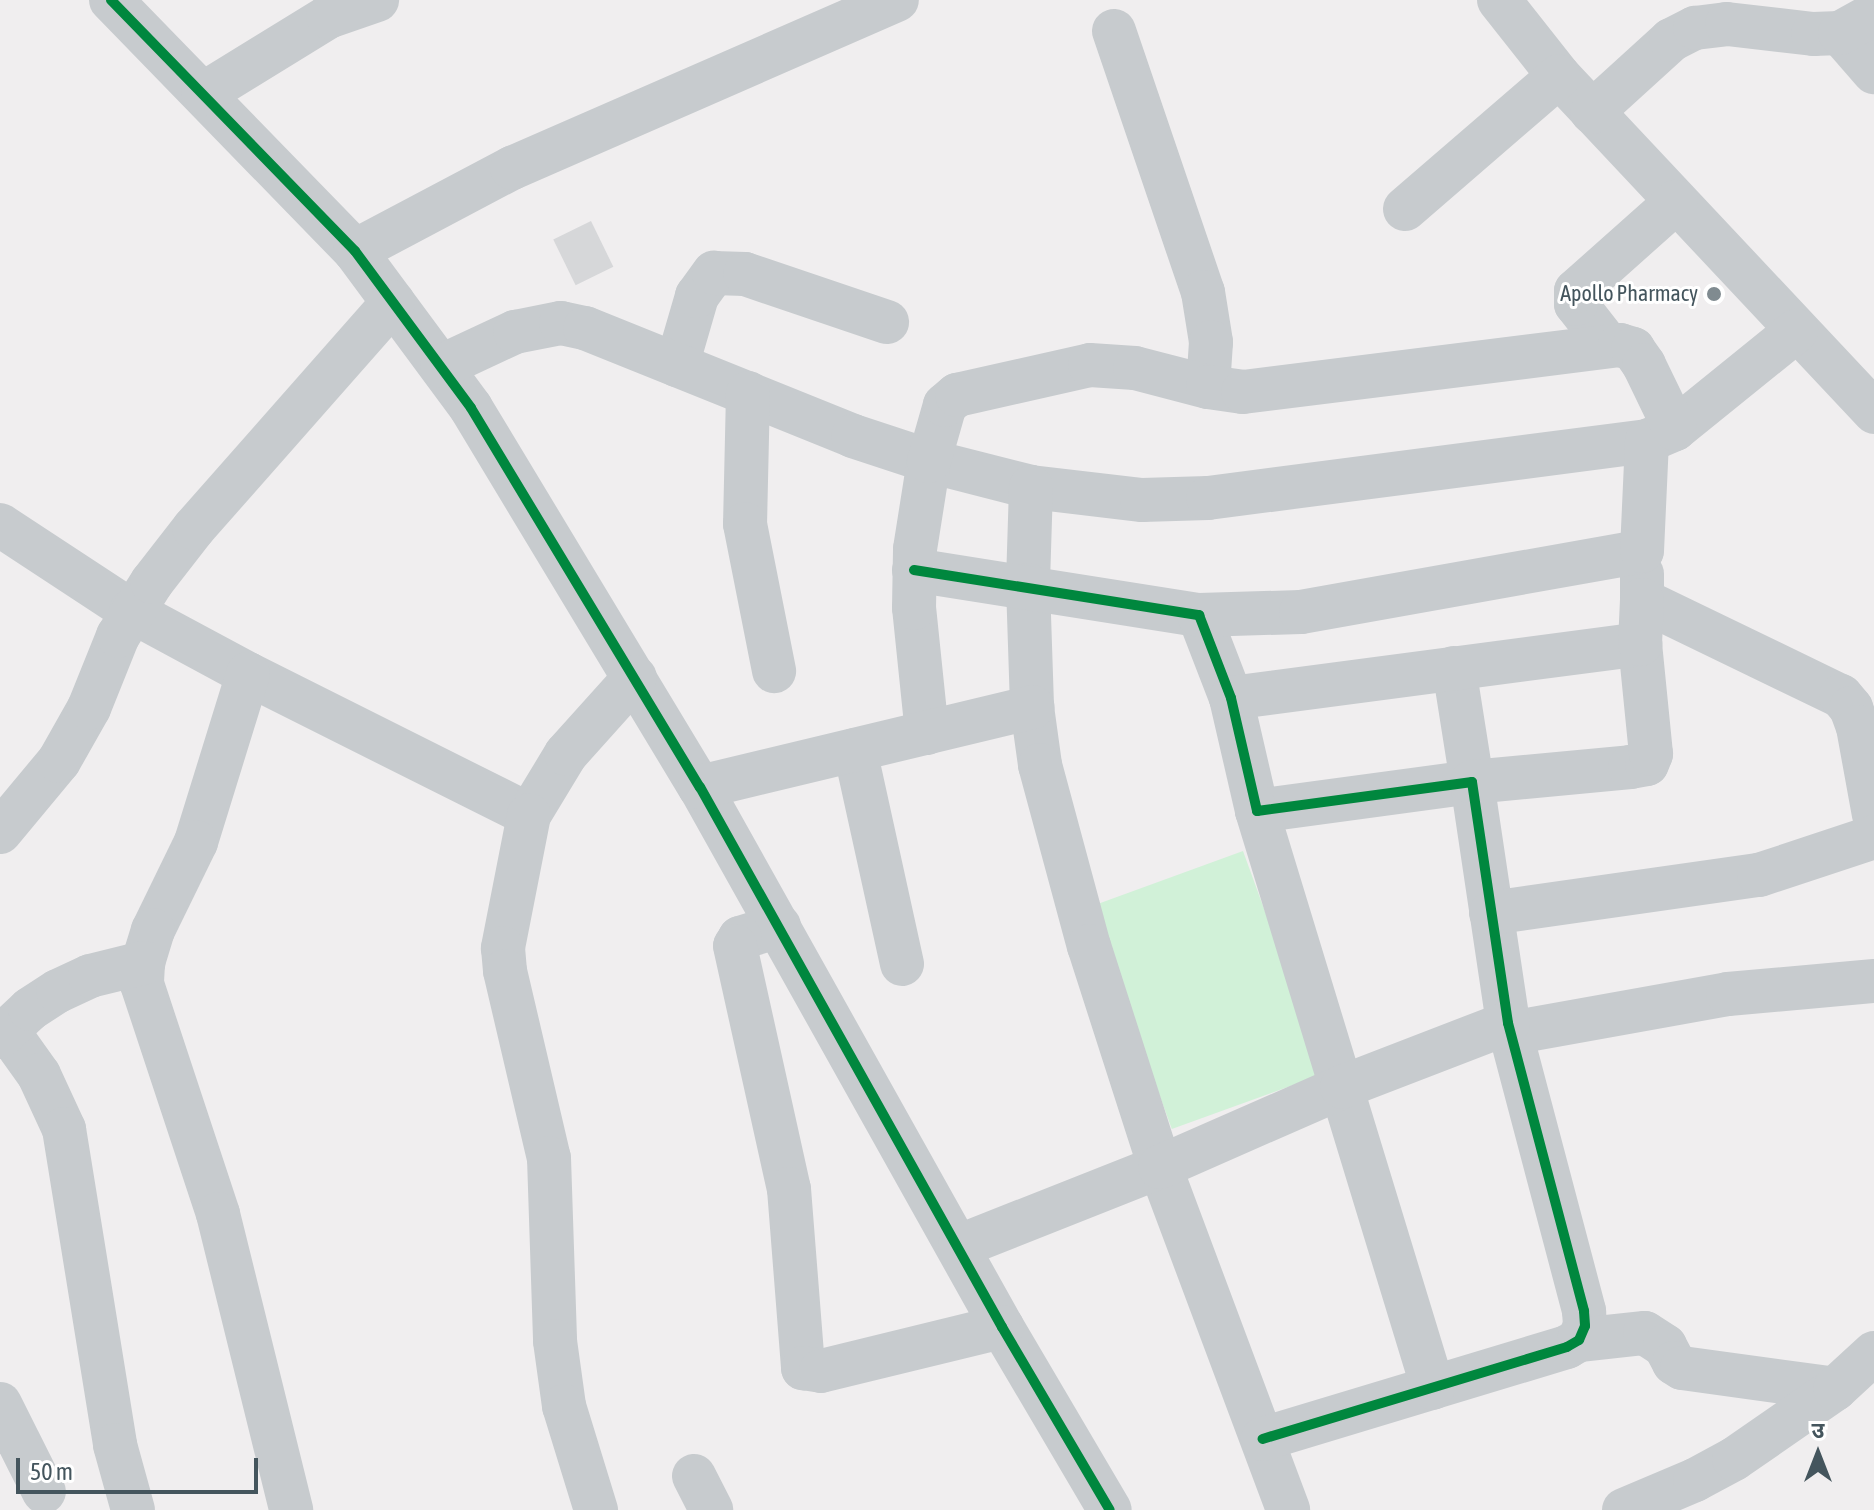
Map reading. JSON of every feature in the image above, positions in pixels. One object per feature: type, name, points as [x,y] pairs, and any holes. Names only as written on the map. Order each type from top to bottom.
[{"type":"street","points":[[111,0],[355,251],[471,408],[700,787],[960,1246],[1002,1327],[1110,1510]]},
{"type":"street","points":[[203,94],[324,8],[377,0]]},
{"type":"street","points":[[355,251],[512,168],[897,0]]},
{"type":"street","points":[[1499,0],[1559,76],[1796,331],[1873,408]]},
{"type":"street","points":[[1592,112],[1671,40],[1695,28],[1727,24],[1813,34],[1857,23],[1874,72]]},
{"type":"street","points":[[1114,31],[1203,292],[1211,342],[1208,387]]},
{"type":"street","points":[[1405,209],[1559,76]]},
{"type":"street","points":[[1608,345],[1576,304],[1576,291],[1676,202]]},
{"type":"street","points":[[677,365],[697,296],[714,273],[745,274],[887,322]]},
{"type":"street","points":[[0,832],[59,761],[89,708],[107,659],[131,611],[194,528],[393,302]]},
{"type":"street","points":[[442,366],[515,332],[561,323],[585,328],[853,436],[929,461],[1031,487],[1142,500],[1208,498],[1661,435],[1796,331]]},
{"type":"street","points":[[927,733],[914,608],[914,570],[929,461],[945,405],[957,395],[1090,365],[1135,368],[1208,387],[1263,391],[1608,345],[1633,349],[1644,365],[1661,435],[1642,551],[1640,644],[1651,754],[1647,764],[1472,782],[1257,811]]},
{"type":"street","points":[[748,393],[745,524],[774,671]]},
{"type":"street","points":[[1031,487],[1028,585],[1032,707],[1040,765],[1089,946],[1160,1167],[1288,1510]]},
{"type":"street","points":[[0,525],[131,611],[248,674],[529,815]]},
{"type":"street","points":[[914,570],[1028,585],[1199,615],[1301,612],[1642,551]]},
{"type":"street","points":[[1642,600],[1841,696],[1851,708],[1858,727],[1874,815]]},
{"type":"street","points":[[1199,615],[1231,698],[1257,811],[1433,1388]]},
{"type":"street","points":[[1231,698],[1640,644]]},
{"type":"street","points":[[1454,668],[1509,1028],[1584,1311],[1585,1326],[1579,1340]]},
{"type":"street","points":[[248,674],[196,842],[153,930],[143,963],[142,984],[218,1214],[291,1510]]},
{"type":"street","points":[[596,1510],[564,1406],[555,1341],[549,1158],[505,971],[503,948],[529,815],[566,754],[635,677]]},
{"type":"street","points":[[700,787],[1032,707]]},
{"type":"street","points":[[855,750],[902,964]]},
{"type":"street","points":[[1491,913],[1759,875],[1874,837]]},
{"type":"street","points":[[779,926],[740,938],[735,946],[789,1189],[803,1368],[821,1371],[1002,1327]]},
{"type":"street","points":[[133,1510],[115,1445],[64,1129],[39,1075],[3,1034],[30,1009],[58,991],[90,976],[143,963]]},
{"type":"street","points":[[960,1246],[1160,1167],[1342,1087],[1509,1028],[1728,994],[1874,981]]},
{"type":"street","points":[[1263,1439],[1579,1340],[1645,1333],[1665,1346],[1674,1363],[1682,1368],[1835,1389]]},
{"type":"street","points":[[1624,1510],[1652,1500],[1734,1459],[1835,1389],[1874,1353]]},
{"type":"street","points":[[0,1404],[44,1492]]},
{"type":"green space","points":[[1243,851],[1324,1074],[1172,1129],[1091,906]]},
{"type":"building","points":[[591,221],[613,267],[576,285],[553,239]]},
{"type":"cycle path","points":[[111,0],[355,251],[471,408],[700,787],[1002,1327],[1110,1510]]},
{"type":"cycle path","points":[[914,570],[1199,615],[1231,698],[1257,811],[1472,782],[1508,1023],[1584,1311],[1585,1326],[1579,1340],[1567,1347],[1263,1439]]},
{"type":"place","name":"Apollo Pharmacy","points":[[1714,294]]}]
